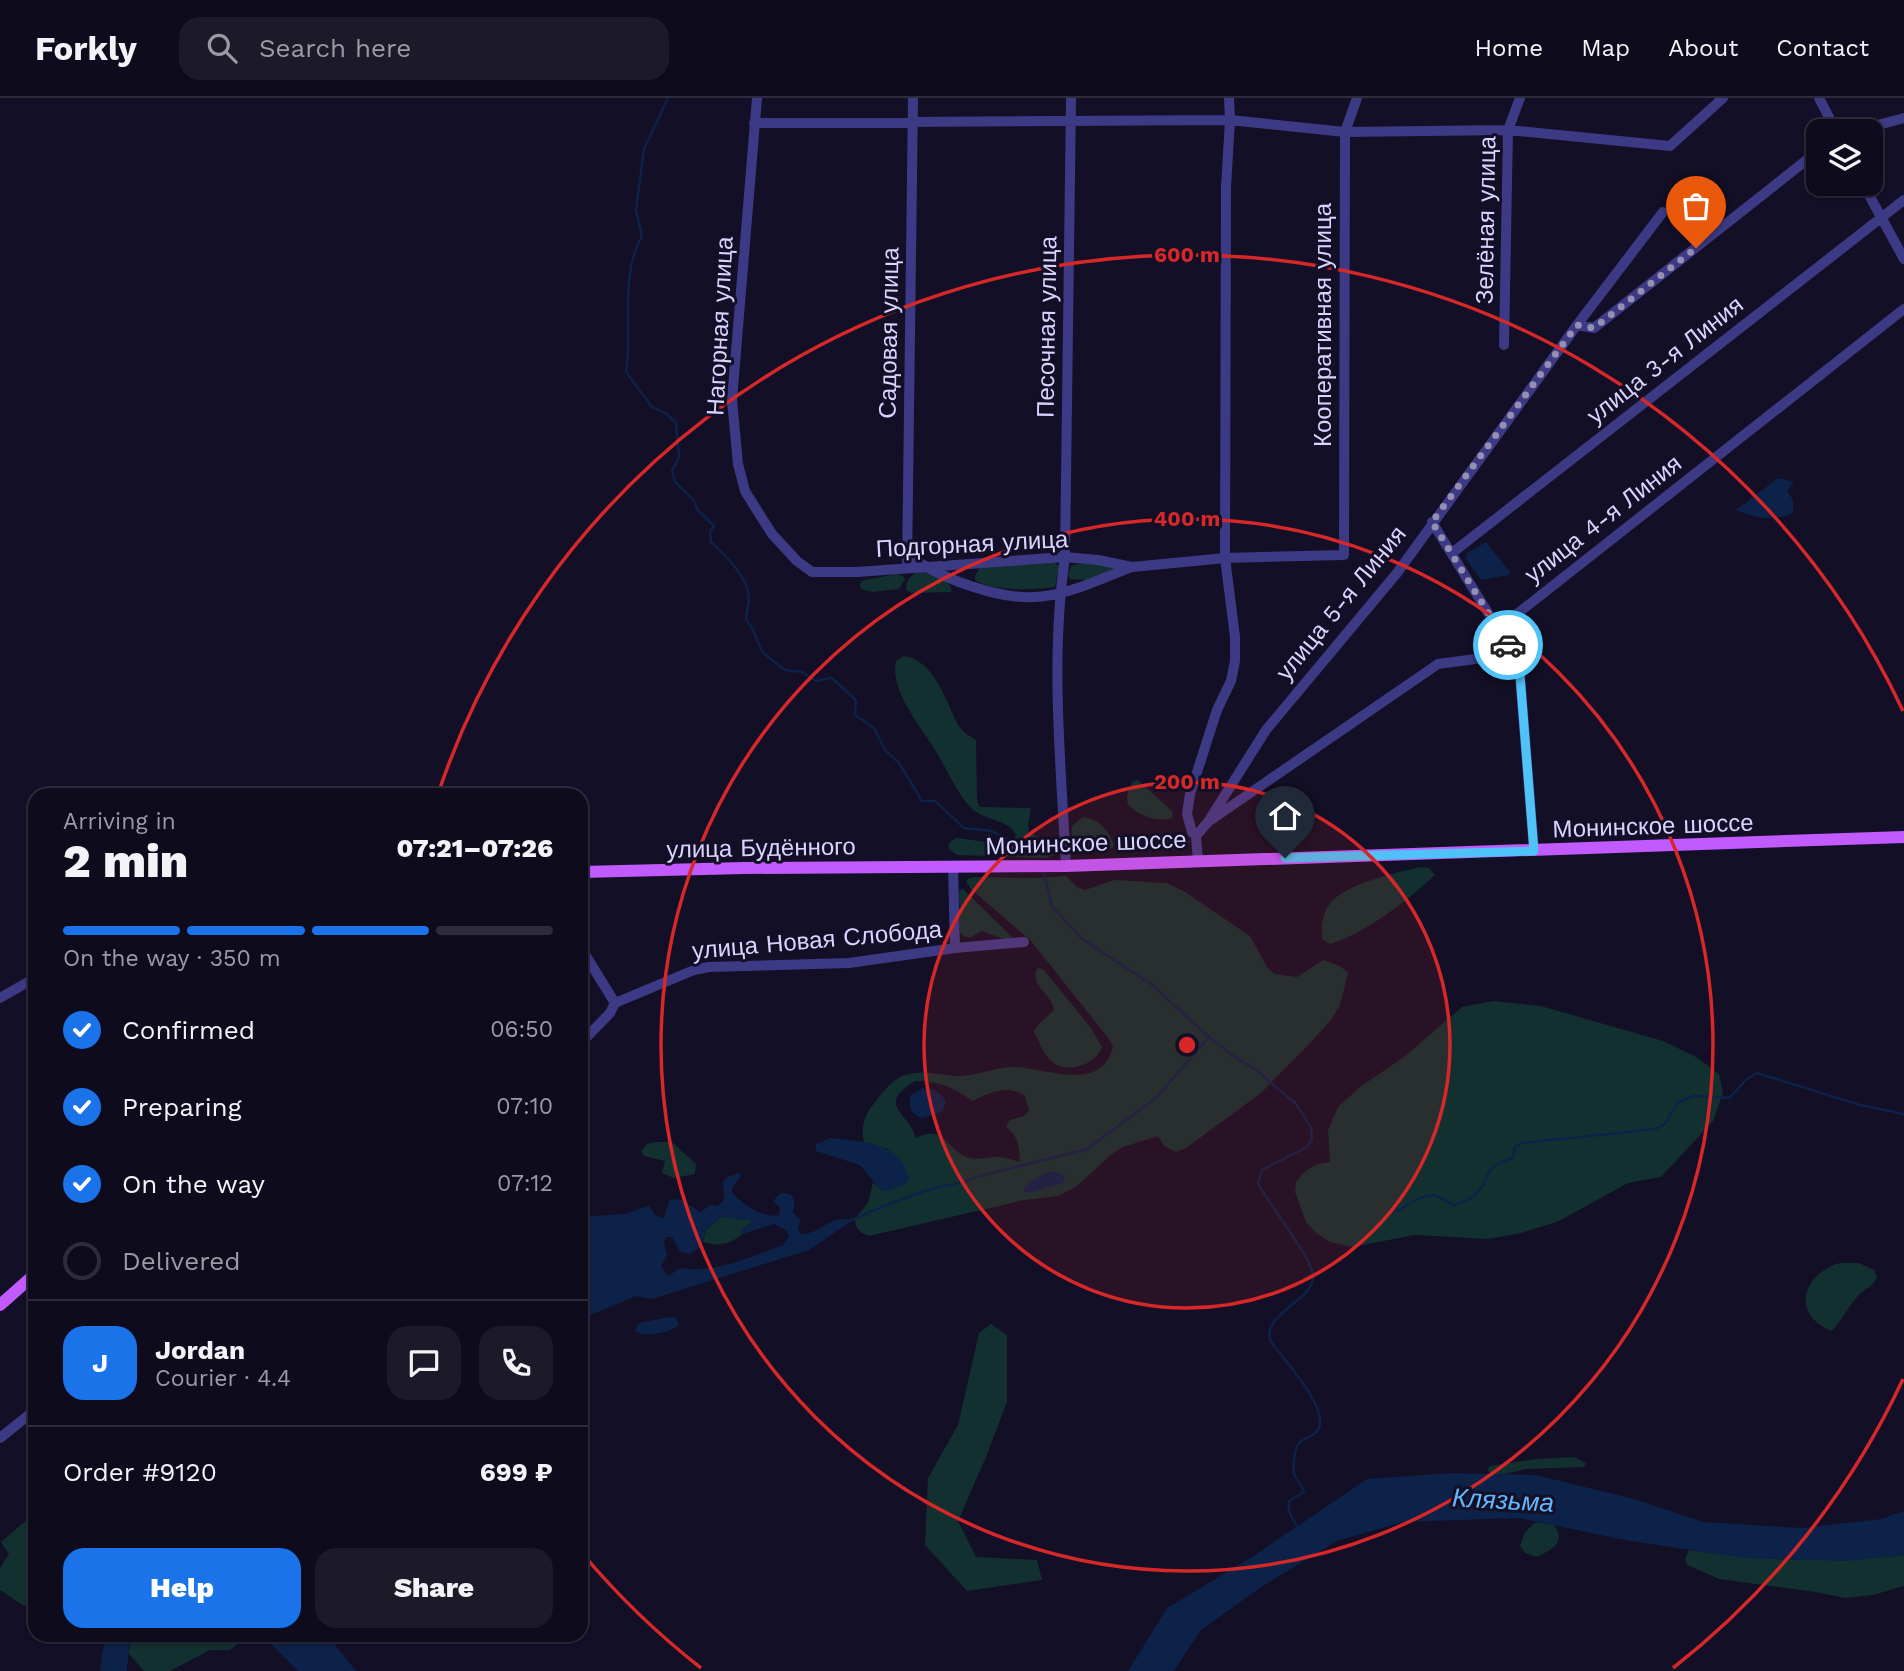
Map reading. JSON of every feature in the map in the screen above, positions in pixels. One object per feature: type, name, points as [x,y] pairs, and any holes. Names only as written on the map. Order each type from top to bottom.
[{"type":"main road","name":"Монинское шоссе","points":[[947,867],[1066,866],[1904,837]]},
{"type":"main road","name":"улица Будённого","points":[[588,872],[947,867]]},
{"type":"main road","points":[[0,1305],[28,1282]]},
{"type":"street","name":"Нагорная улица","points":[[757,98],[732,400],[738,464],[745,491],[772,534],[797,561],[812,572]]},
{"type":"street","name":"Садовая улица","points":[[907,568],[914,98]]},
{"type":"street","name":"Песочная улица","points":[[1059,594],[1065,557],[1070,98]]},
{"type":"street","points":[[1198,861],[1196,836],[1192,832],[1187,814],[1190,794],[1217,710],[1231,681],[1236,637],[1224,558],[1229,98]]},
{"type":"street","name":"Кооперативная улица","points":[[1344,555],[1345,132],[1357,98]]},
{"type":"street","name":"Зелёная улица","points":[[1504,345],[1508,130],[1520,98]]},
{"type":"street","points":[[754,123],[1230,120],[1345,132],[1508,130],[1670,146],[1723,98]]},
{"type":"street","points":[[1819,98],[1830,119]]},
{"type":"street","points":[[1883,124],[1904,118]]},
{"type":"street","points":[[1577,325],[1594,328],[1806,160]]},
{"type":"street","points":[[1869,196],[1904,259]]},
{"type":"street","name":"улица 3-я Линия","points":[[1452,553],[1904,200]]},
{"type":"street","name":"улица 5-я Линия","points":[[1208,822],[1266,730],[1397,573],[1577,325],[1663,212]]},
{"type":"street","name":"улица 4-я Линия","points":[[1498,629],[1904,309]]},
{"type":"street","points":[[1432,522],[1519,663],[1534,851]]},
{"type":"street","points":[[907,552],[925,566],[948,578],[1007,597],[1029,599],[1059,594],[1132,567]]},
{"type":"street","name":"Подгорная улица","points":[[812,572],[857,572],[1065,557],[1132,567],[1224,558],[1344,555]]},
{"type":"street","points":[[1059,594],[1058,732],[1066,866]]},
{"type":"street","points":[[1196,836],[1208,822],[1438,664],[1513,654]]},
{"type":"street","name":"улица Новая Слобода","points":[[947,867],[955,948]]},
{"type":"street","name":"улица Новая Слобода","points":[[588,1036],[610,1013],[615,1003],[694,970],[709,967],[849,963],[955,948],[1024,942]]},
{"type":"street","points":[[588,959],[615,1003]]},
{"type":"street","points":[[0,998],[28,982]]},
{"type":"street","points":[[0,1438],[28,1415]]},
{"type":"green space","points":[[1053,561],[1059,566],[1055,587],[1003,588],[975,580],[980,567]]},
{"type":"green space","points":[[1103,564],[1119,570],[1086,580],[1070,579],[1068,575],[1071,566]]},
{"type":"green space","points":[[917,572],[942,579],[950,586],[951,592],[911,593],[906,590],[907,584],[910,577]]},
{"type":"green space","points":[[897,574],[905,579],[899,589],[873,592],[861,589],[860,584],[864,580]]},
{"type":"green space","points":[[903,656],[914,659],[931,673],[958,725],[976,740],[979,807],[1030,808],[1029,832],[1052,845],[1056,850],[1054,855],[1046,858],[957,855],[949,849],[948,844],[956,838],[1011,845],[1016,835],[1008,826],[976,812],[957,788],[897,685],[896,661]]},
{"type":"green space","points":[[1138,780],[1172,811],[1173,818],[1149,818],[1128,805],[1129,790],[1133,781]]},
{"type":"green space","points":[[1083,817],[1094,820],[1103,827],[1114,846],[1091,852],[1076,849],[1072,842],[1072,826]]},
{"type":"green space","points":[[1176,833],[1190,841],[1187,846],[1173,850],[1167,847],[1166,839]]},
{"type":"green space","points":[[1420,867],[1429,868],[1435,875],[1399,905],[1344,939],[1330,944],[1322,939],[1324,915],[1331,902],[1339,895],[1373,880]]},
{"type":"green space","points":[[1066,876],[1077,887],[1085,890],[1114,880],[1167,883],[1185,892],[1250,936],[1267,967],[1274,974],[1297,977],[1323,960],[1340,966],[1348,973],[1340,1005],[1331,1020],[1261,1093],[1186,1148],[1176,1152],[1164,1146],[1158,1136],[1123,1147],[1077,1186],[1058,1196],[1024,1200],[866,1235],[857,1228],[855,1219],[868,1203],[873,1182],[886,1191],[888,1149],[864,1142],[863,1126],[871,1107],[894,1081],[902,1076],[918,1073],[961,1076],[1014,1067],[1072,1075],[1086,1074],[1098,1070],[1107,1061],[1113,1046],[1109,1039],[1031,941],[966,882],[974,877]],"holes":[[[915,1081],[946,1086],[973,1101],[992,1092],[1006,1090],[1025,1096],[1029,1110],[1024,1116],[1010,1120],[1006,1127],[1018,1142],[1020,1162],[998,1157],[968,1158],[938,1135],[916,1138],[896,1103],[903,1090]]]},
{"type":"green space","points":[[963,889],[1014,939],[1009,941],[982,931],[969,938],[963,936],[960,932],[959,891]]},
{"type":"green space","points":[[1036,970],[1044,970],[1091,1028],[1102,1047],[1094,1059],[1087,1063],[1072,1067],[1057,1065],[1041,1047],[1034,1032],[1054,1010],[1036,981]]},
{"type":"green space","points":[[1493,1001],[1541,1006],[1663,1041],[1696,1057],[1719,1074],[1723,1093],[1713,1121],[1661,1177],[1628,1183],[1557,1222],[1521,1233],[1488,1239],[1414,1235],[1353,1247],[1330,1242],[1316,1233],[1306,1222],[1295,1192],[1296,1182],[1304,1172],[1317,1164],[1330,1162],[1328,1130],[1338,1107],[1360,1087],[1404,1057],[1462,1007]]},
{"type":"green space","points":[[672,1142],[696,1164],[695,1174],[674,1178],[662,1173],[665,1161],[644,1156],[641,1151],[647,1144]]},
{"type":"green space","points":[[721,1217],[751,1220],[751,1223],[741,1231],[743,1234],[729,1242],[703,1242],[706,1230]]},
{"type":"green space","points":[[1859,1263],[1874,1270],[1877,1277],[1857,1297],[1832,1331],[1811,1316],[1806,1297],[1809,1287],[1824,1270],[1836,1264]]},
{"type":"green space","points":[[991,1324],[1007,1335],[1007,1402],[958,1521],[976,1557],[1037,1560],[1042,1580],[967,1591],[925,1545],[928,1478],[958,1425],[979,1333]]},
{"type":"green space","points":[[1574,1457],[1586,1463],[1584,1467],[1526,1469],[1505,1474],[1491,1474],[1487,1469],[1490,1466],[1536,1459]]},
{"type":"green space","points":[[28,1519],[28,1604],[24,1606],[0,1590],[0,1568],[9,1554],[1,1542]]},
{"type":"green space","points":[[1536,1522],[1554,1525],[1559,1536],[1556,1545],[1537,1557],[1525,1553],[1520,1546],[1525,1532]]},
{"type":"green space","points":[[1689,1550],[1796,1560],[1904,1555],[1904,1586],[1873,1595],[1845,1598],[1719,1579],[1687,1565],[1685,1559]]},
{"type":"green space","points":[[132,1642],[240,1642],[230,1650],[210,1650],[170,1671],[144,1671],[128,1653]]},
{"type":"water","points":[[1778,478],[1794,482],[1787,491],[1793,500],[1793,513],[1764,518],[1736,510]]},
{"type":"water","points":[[1486,542],[1510,572],[1509,575],[1481,580],[1466,559],[1467,553]]},
{"type":"water","points":[[923,1088],[930,1089],[944,1098],[946,1101],[943,1111],[923,1118],[913,1113],[910,1096]]},
{"type":"water","points":[[831,1138],[867,1143],[889,1150],[904,1166],[909,1178],[905,1185],[886,1191],[880,1189],[860,1165],[816,1151],[816,1144]]},
{"type":"water","points":[[1053,1171],[1065,1176],[1063,1183],[1024,1192],[1024,1187],[1043,1174]]},
{"type":"water","points":[[739,1173],[741,1176],[732,1192],[747,1206],[767,1215],[779,1215],[780,1208],[773,1201],[781,1193],[792,1195],[793,1212],[800,1220],[798,1229],[801,1234],[840,1219],[850,1222],[809,1250],[652,1299],[636,1296],[588,1316],[588,1218],[625,1214],[649,1206],[655,1215],[663,1219],[670,1199],[682,1200],[700,1212],[723,1201],[723,1182],[727,1177]],"holes":[[[721,1217],[751,1220],[751,1224],[741,1231],[743,1234],[774,1224],[787,1231],[789,1237],[783,1245],[720,1266],[681,1268],[668,1276],[661,1266],[667,1256],[664,1241],[667,1237],[672,1237],[680,1252],[690,1254],[701,1247],[706,1230]]]},
{"type":"water","points":[[676,1318],[679,1325],[657,1334],[635,1331],[639,1323]]},
{"type":"water","name":"Клязьма","points":[[1451,1473],[1536,1475],[1634,1499],[1703,1522],[1802,1528],[1881,1519],[1904,1511],[1904,1555],[1847,1561],[1743,1558],[1625,1540],[1519,1518],[1403,1522],[1337,1541],[1261,1587],[1200,1631],[1174,1671],[1128,1671],[1167,1608],[1252,1557],[1367,1479]]},
{"type":"water","points":[[104,1642],[131,1642],[127,1671],[100,1671]]},
{"type":"water","points":[[269,1642],[333,1642],[356,1671],[298,1671]]},
{"type":"waterway","points":[[668,98],[644,149],[636,210],[642,236],[631,268],[626,372],[652,407],[667,414],[676,423],[679,457],[672,471],[675,482],[693,499],[697,509],[714,526],[710,532],[711,542],[745,582],[749,598],[746,620],[763,653],[785,670],[802,672],[816,681],[832,678],[856,700],[855,715],[874,728],[885,750],[899,763],[922,801],[935,801],[964,828],[991,831],[1039,854]]},
{"type":"waterway","points":[[1044,874],[1052,906],[1081,938],[1151,984],[1209,1037],[1255,1069],[1296,1104],[1311,1127],[1312,1140],[1307,1147],[1262,1170],[1258,1183],[1305,1255],[1313,1275],[1312,1284],[1307,1291],[1274,1321],[1270,1330],[1272,1343],[1311,1395],[1319,1412],[1318,1429],[1300,1442],[1295,1452],[1294,1473],[1304,1492],[1289,1501],[1289,1508],[1298,1527]]},
{"type":"waterway","points":[[849,1221],[931,1189],[1087,1149],[1157,1097],[1209,1037]]},
{"type":"waterway","points":[[1397,1211],[1416,1200],[1432,1195],[1454,1205],[1466,1201],[1479,1190],[1492,1168],[1513,1157],[1515,1147],[1522,1143],[1656,1129],[1665,1124],[1678,1102],[1694,1096],[1729,1098],[1748,1078],[1757,1073],[1860,1105],[1904,1114]]},
{"type":"way so far","points":[[1508,645],[1432,522],[1577,325],[1594,328],[1696,248]]},
{"type":"route","points":[[1285,858],[1534,851],[1519,663],[1508,645]]}]
